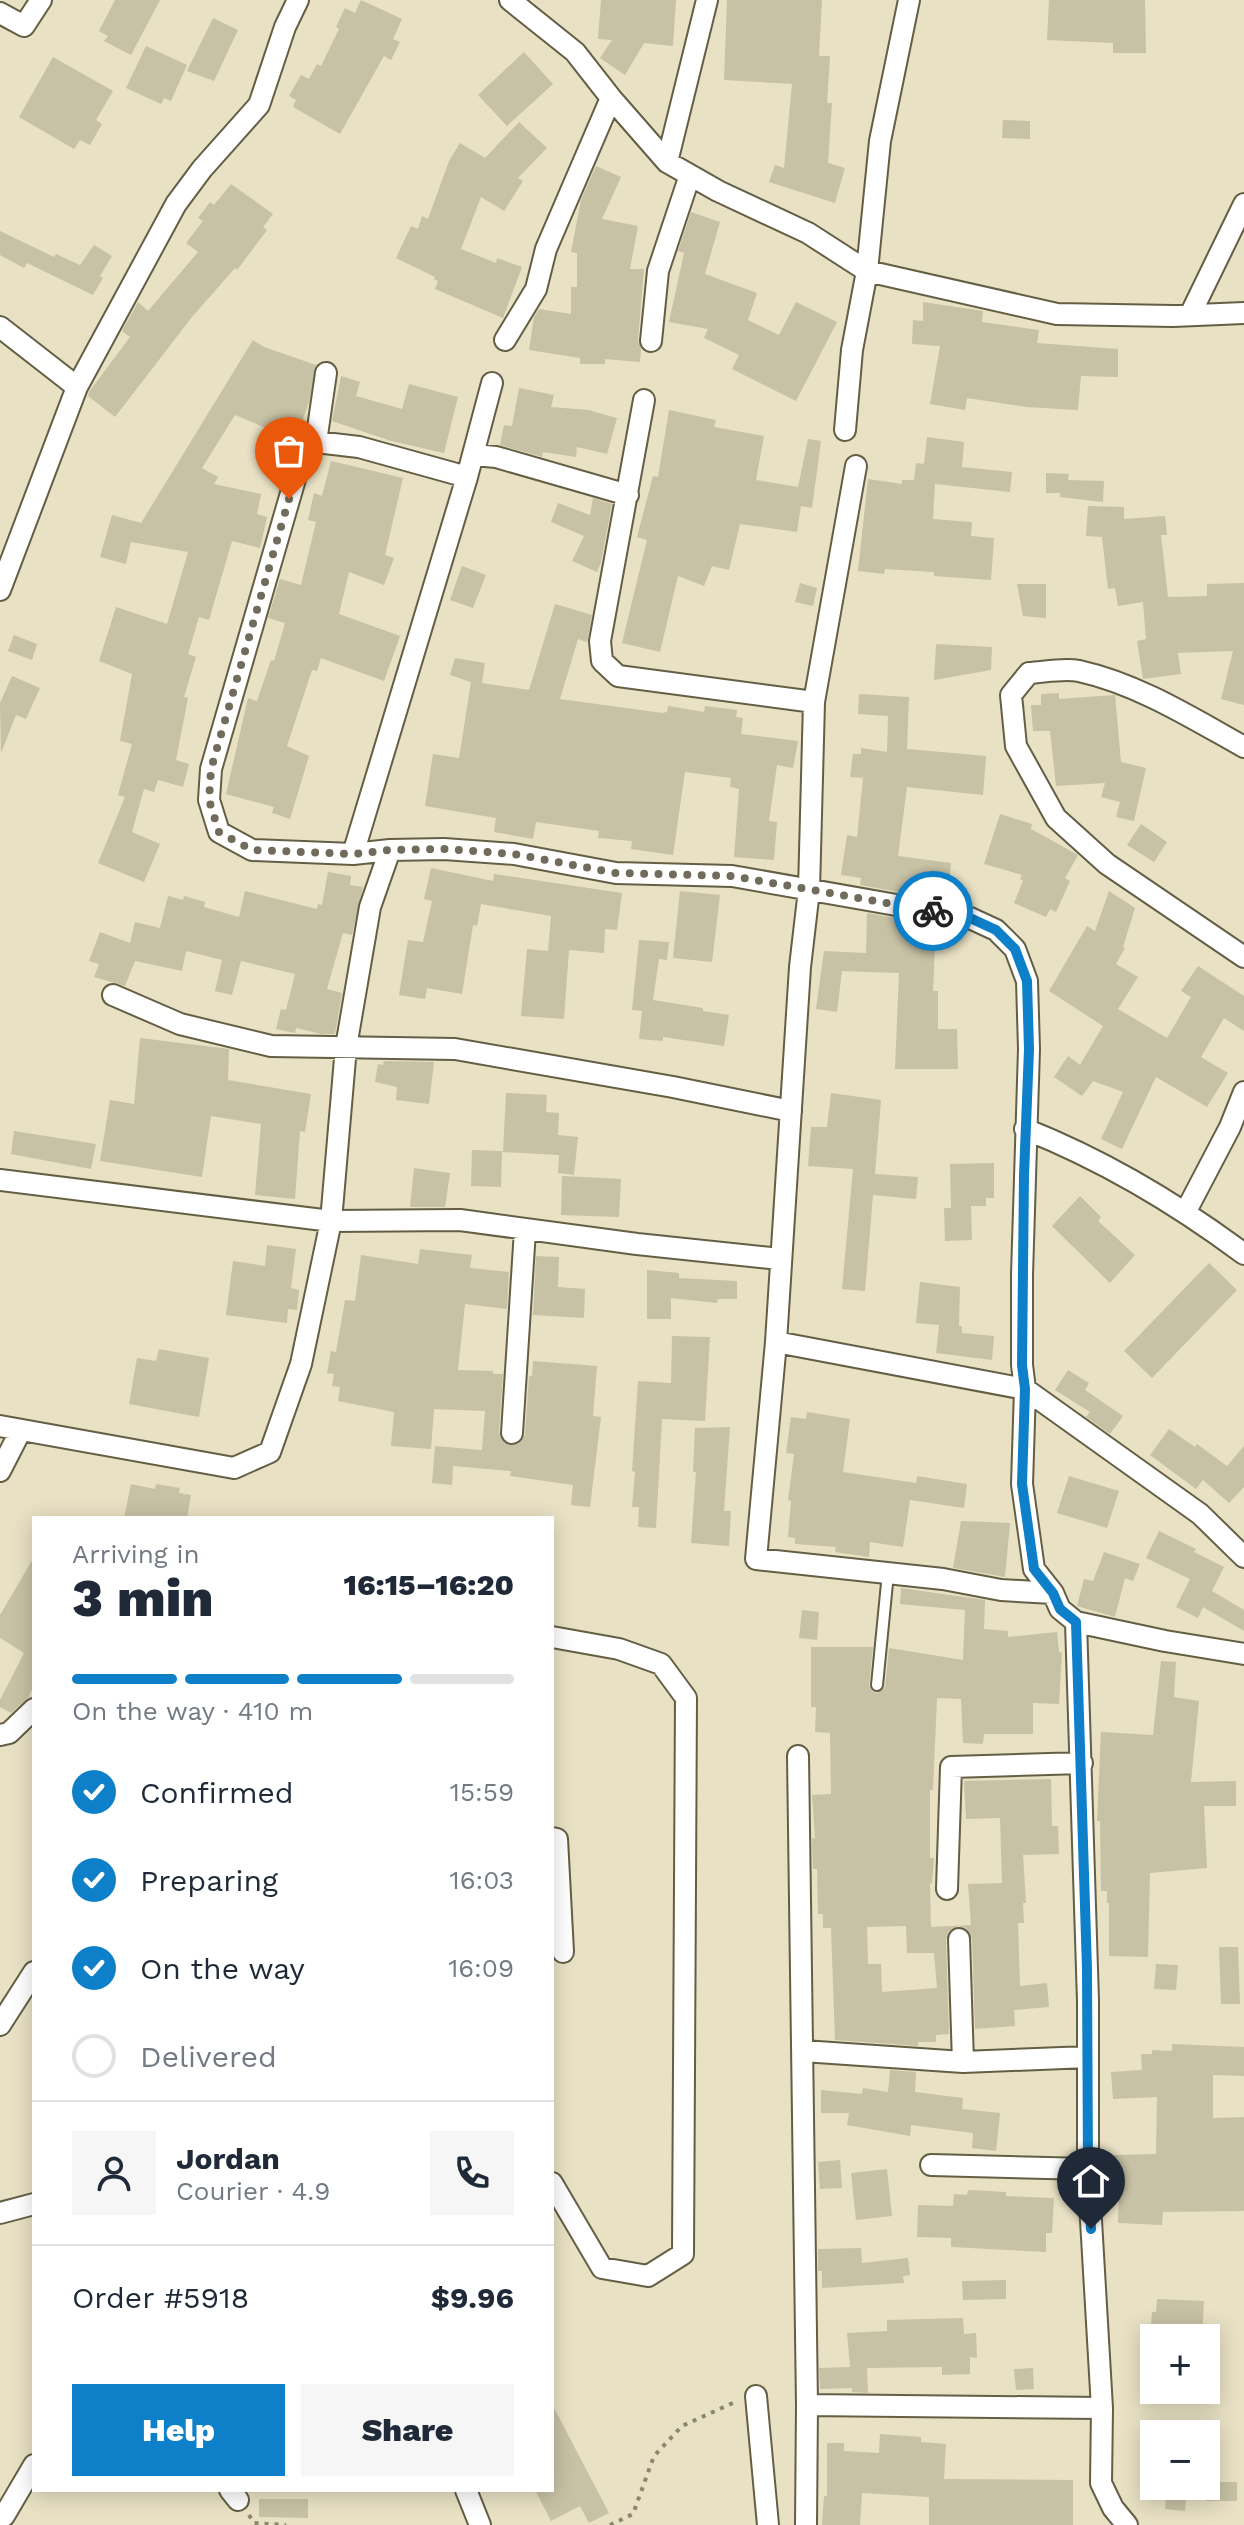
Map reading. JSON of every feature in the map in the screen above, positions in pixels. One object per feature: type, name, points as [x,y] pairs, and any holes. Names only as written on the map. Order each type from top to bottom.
[{"type":"street","points":[[0,13],[24,26],[41,0]]},
{"type":"street","points":[[0,590],[77,387],[176,204],[202,169],[259,105],[285,27],[298,0]]},
{"type":"street","points":[[510,0],[575,52],[667,162],[808,233],[867,271],[1057,314],[1244,313]]},
{"type":"street","points":[[667,162],[707,0]]},
{"type":"street","points":[[845,430],[852,350],[867,271],[880,141],[909,0]]},
{"type":"street","points":[[505,340],[536,289],[546,249],[611,98]]},
{"type":"street","points":[[651,341],[658,271],[690,175]]},
{"type":"street","points":[[1190,315],[1244,204]]},
{"type":"street","points":[[0,327],[77,387]]},
{"type":"street","points":[[326,373],[316,442],[298,469],[211,769],[209,800],[219,832],[252,850],[353,854],[444,849],[514,854],[616,873],[732,876],[970,918],[996,930],[1015,949],[1027,981],[1029,1049],[1025,1129],[1022,1484],[1034,1569],[1053,1593],[1060,1609],[1076,1622],[1244,1654]]},
{"type":"street","points":[[353,854],[474,455],[492,383]]},
{"type":"street","points":[[644,400],[600,641],[602,661],[618,676],[814,702]]},
{"type":"street","points":[[316,442],[359,447],[467,477]]},
{"type":"street","points":[[474,455],[496,457],[628,495]]},
{"type":"street","points":[[856,466],[814,702],[809,890],[800,967],[776,1342],[756,1559],[943,1579],[1001,1590],[1053,1593]]},
{"type":"street","points":[[1244,747],[1179,710],[1077,670],[1029,673],[1011,695],[1016,746],[1056,818],[1107,864],[1244,957]]},
{"type":"street","points":[[0,1426],[234,1468],[270,1452],[301,1364],[331,1221],[346,1047],[370,907],[390,850]]},
{"type":"street","points":[[113,995],[180,1024],[271,1046],[455,1049],[791,1111]]},
{"type":"street","points":[[1186,1211],[1230,1127],[1244,1092]]},
{"type":"street","points":[[1025,1129],[1069,1147],[1186,1211],[1244,1254]]},
{"type":"street","points":[[0,1180],[331,1221],[460,1220],[780,1259]]},
{"type":"street","points":[[512,1433],[525,1230]]},
{"type":"street","points":[[776,1342],[1025,1389],[1200,1514],[1244,1557]]},
{"type":"street","points":[[0,1471],[21,1430]]},
{"type":"street","points":[[1076,1622],[1082,1763],[1088,2169],[1102,2408],[1101,2483],[1113,2508],[1127,2525]]},
{"type":"street","points":[[554,1637],[619,1649],[661,1664],[686,1698],[683,2254],[648,2276],[602,2268],[554,2186]]},
{"type":"street","points":[[0,1735],[9,1733],[32,1711]]},
{"type":"street","points":[[798,1756],[806,2525]]},
{"type":"street","points":[[947,1889],[951,1767],[1082,1763]]},
{"type":"street","points":[[554,1838],[557,1839],[563,1952]]},
{"type":"street","points":[[959,1939],[963,2062]]},
{"type":"street","points":[[5,2018],[32,1975]]},
{"type":"street","points":[[5,2018],[32,2002]]},
{"type":"street","points":[[803,2051],[963,2062],[1088,2057]]},
{"type":"street","points":[[931,2165],[1088,2169]]},
{"type":"street","points":[[0,2213],[32,2205]]},
{"type":"street","points":[[756,2396],[768,2525]]},
{"type":"street","points":[[807,2405],[1102,2408]]},
{"type":"street","points":[[7,2518],[32,2469]]},
{"type":"street","points":[[467,2492],[480,2525]]},
{"type":"lane","points":[[877,1685],[888,1573]]},
{"type":"path","points":[[610,2525],[633,2514],[654,2456],[682,2426],[729,2404],[756,2396]]},
{"type":"path","points":[[234,2495],[254,2523],[286,2525]]},
{"type":"building","points":[[115,0],[160,0],[131,55],[104,41],[108,36],[99,31]]},
{"type":"building","points":[[361,0],[402,19],[393,39],[400,42],[391,60],[384,56],[340,134],[293,107],[296,100],[289,96],[301,75],[309,79],[317,64],[321,66],[339,29],[336,27],[345,8],[355,13]]},
{"type":"building","points":[[601,0],[676,0],[673,46],[644,43],[625,75],[600,58],[612,40],[598,39]]},
{"type":"building","points":[[727,0],[822,0],[819,56],[830,56],[827,103],[832,103],[828,163],[845,168],[835,203],[769,182],[775,165],[784,168],[792,84],[724,80]]},
{"type":"building","points":[[1049,0],[1145,0],[1146,53],[1113,53],[1113,43],[1047,40]]},
{"type":"building","points":[[213,18],[238,30],[214,81],[187,71]]},
{"type":"building","points":[[146,46],[187,65],[171,101],[164,98],[161,104],[126,88]]},
{"type":"building","points":[[524,52],[553,84],[507,126],[478,95]]},
{"type":"building","points":[[53,57],[113,91],[96,120],[102,124],[90,145],[80,140],[74,149],[19,117]]},
{"type":"building","points":[[1003,120],[1030,121],[1030,139],[1002,138]]},
{"type":"building","points":[[519,122],[547,148],[518,178],[523,181],[504,211],[481,197],[461,249],[496,263],[497,258],[522,267],[503,318],[435,289],[438,281],[435,277],[396,258],[411,226],[418,229],[422,216],[428,219],[449,161],[460,143],[485,158]]},
{"type":"building","points":[[596,166],[621,177],[602,219],[638,226],[630,269],[644,269],[638,340],[640,362],[605,359],[605,364],[580,364],[580,358],[529,350],[534,317],[539,309],[571,314],[571,287],[577,287],[577,253],[571,252],[581,200]]},
{"type":"building","points":[[231,184],[273,214],[263,227],[267,230],[237,270],[235,268],[192,317],[115,417],[88,396],[89,392],[130,337],[122,331],[138,302],[148,311],[198,252],[186,243],[203,221],[198,218],[210,202],[214,205]]},
{"type":"building","points":[[691,212],[720,222],[705,274],[757,293],[748,320],[779,335],[796,302],[837,322],[796,401],[732,369],[739,355],[704,338],[708,329],[669,322],[684,253],[678,251]]},
{"type":"building","points":[[0,231],[54,257],[56,254],[80,265],[94,245],[112,256],[93,295],[27,263],[24,268],[0,255]]},
{"type":"building","points":[[923,302],[983,311],[982,322],[1039,330],[1037,343],[1118,349],[1118,377],[1081,376],[1078,410],[1026,407],[967,398],[965,410],[930,404],[940,346],[912,344],[913,320],[923,321]]},
{"type":"building","points":[[253,340],[264,347],[316,365],[309,402],[282,477],[265,471],[278,433],[235,415],[202,468],[218,477],[214,484],[261,494],[257,514],[267,517],[260,548],[232,541],[209,620],[199,617],[188,654],[196,657],[184,697],[188,698],[176,760],[189,764],[183,787],[158,780],[154,792],[144,789],[132,832],[160,844],[144,882],[98,863],[125,797],[118,795],[132,744],[120,741],[132,674],[99,661],[116,607],[167,624],[188,552],[131,542],[126,564],[100,557],[112,515],[141,523]]},
{"type":"building","points":[[341,376],[360,382],[356,396],[402,409],[409,384],[458,397],[444,453],[391,441],[332,421]]},
{"type":"building","points":[[519,388],[554,395],[551,407],[588,410],[617,418],[607,454],[577,447],[576,457],[543,452],[542,457],[500,445],[504,425],[512,426]]},
{"type":"building","points":[[669,410],[716,420],[714,427],[764,436],[756,480],[798,487],[808,439],[821,441],[812,508],[801,506],[797,532],[740,524],[729,570],[712,566],[704,586],[678,576],[660,652],[622,643],[647,540],[637,537],[653,476],[658,477]]},
{"type":"building","points":[[927,437],[964,442],[962,467],[1012,472],[1010,492],[935,484],[933,519],[972,522],[971,536],[994,538],[991,580],[934,576],[934,572],[885,569],[884,574],[858,571],[868,479],[902,484],[902,480],[914,480],[916,463],[924,464]]},
{"type":"building","points":[[331,461],[403,478],[385,555],[394,558],[384,585],[349,572],[339,614],[400,636],[384,681],[321,658],[317,671],[312,670],[287,746],[309,756],[290,819],[272,813],[274,807],[226,794],[248,698],[257,701],[271,660],[274,661],[285,623],[268,618],[280,579],[301,585],[316,522],[308,520],[314,493],[322,496]]},
{"type":"building","points":[[1046,473],[1069,474],[1068,480],[1104,481],[1103,502],[1046,493]]},
{"type":"building","points":[[593,498],[612,504],[597,572],[572,561],[584,536],[551,522],[558,503],[590,515]]},
{"type":"building","points":[[1088,506],[1124,507],[1124,519],[1165,516],[1167,535],[1161,535],[1168,597],[1207,596],[1207,584],[1244,583],[1244,705],[1221,699],[1233,651],[1178,653],[1181,674],[1143,679],[1137,641],[1146,639],[1143,602],[1118,606],[1115,588],[1108,589],[1102,537],[1086,536]]},
{"type":"building","points":[[462,566],[486,575],[473,608],[450,600]]},
{"type":"building","points":[[800,583],[817,588],[813,606],[795,602]]},
{"type":"building","points":[[1017,584],[1046,584],[1046,618],[1023,616]]},
{"type":"building","points":[[555,604],[592,615],[587,642],[578,639],[560,699],[662,713],[667,712],[668,706],[704,712],[705,706],[737,710],[736,717],[743,718],[741,734],[798,741],[793,768],[777,765],[769,821],[777,822],[774,860],[734,857],[739,789],[730,787],[731,778],[685,772],[673,855],[631,849],[632,841],[598,838],[599,831],[536,822],[533,839],[494,832],[496,818],[425,806],[433,754],[459,758],[471,682],[450,675],[455,658],[485,663],[482,683],[529,690]]},
{"type":"building","points":[[14,635],[37,644],[32,660],[8,651]]},
{"type":"building","points":[[936,644],[992,647],[991,670],[934,680]]},
{"type":"building","points":[[12,676],[40,688],[26,719],[16,715],[1,753],[0,703]]},
{"type":"building","points":[[1059,693],[1059,699],[1115,695],[1121,762],[1146,768],[1134,821],[1116,817],[1120,802],[1101,797],[1105,783],[1056,786],[1050,731],[1033,731],[1031,705],[1041,705],[1041,694]]},
{"type":"building","points":[[859,694],[909,697],[907,749],[986,756],[983,795],[907,787],[898,856],[951,863],[948,893],[938,892],[937,899],[860,885],[861,878],[841,875],[847,835],[857,837],[863,778],[850,777],[853,754],[861,754],[861,748],[887,752],[888,716],[858,714]]},
{"type":"building","points":[[1000,814],[1032,824],[1031,829],[1078,855],[1065,878],[1070,881],[1056,912],[1050,909],[1046,917],[1014,903],[1023,881],[1020,879],[1022,875],[984,864]]},
{"type":"building","points":[[1141,824],[1167,842],[1154,862],[1127,845]]},
{"type":"building","points":[[431,868],[493,881],[494,874],[622,893],[617,930],[605,929],[604,953],[569,950],[564,1019],[521,1016],[527,949],[548,951],[551,916],[481,904],[477,926],[473,925],[462,994],[427,988],[425,999],[399,995],[408,940],[423,942],[432,901],[424,899]]},
{"type":"building","points":[[328,872],[351,876],[350,885],[363,887],[352,935],[343,933],[327,989],[342,993],[335,1034],[296,1028],[295,1033],[276,1029],[281,1009],[286,1010],[295,974],[241,961],[232,995],[215,991],[222,960],[186,951],[182,971],[135,961],[125,986],[94,977],[99,964],[89,961],[100,932],[130,943],[135,922],[160,928],[168,896],[183,900],[184,896],[205,902],[204,907],[239,917],[245,891],[317,909],[318,904],[322,905]]},
{"type":"building","points":[[680,891],[720,895],[712,962],[673,958]]},
{"type":"building","points":[[1109,891],[1135,908],[1125,948],[1116,964],[1138,977],[1118,1009],[1167,1038],[1191,997],[1181,991],[1198,966],[1244,996],[1244,1031],[1224,1018],[1201,1057],[1228,1073],[1207,1107],[1156,1077],[1122,1149],[1101,1139],[1123,1092],[1093,1081],[1082,1096],[1054,1077],[1068,1056],[1080,1065],[1103,1026],[1049,991],[1087,926],[1095,931]]},
{"type":"building","points":[[867,913],[936,925],[933,991],[938,991],[938,1029],[957,1029],[958,1069],[895,1069],[899,973],[842,971],[837,1012],[816,1009],[824,951],[866,953]]},
{"type":"building","points":[[639,940],[669,942],[667,960],[659,959],[653,1000],[729,1015],[724,1046],[663,1037],[663,1041],[639,1039],[642,1011],[632,1010]]},
{"type":"building","points":[[140,1038],[229,1049],[228,1080],[311,1094],[305,1132],[300,1131],[295,1199],[255,1195],[261,1124],[211,1116],[202,1177],[100,1161],[110,1100],[134,1104]]},
{"type":"building","points":[[384,1061],[434,1062],[429,1104],[396,1100],[397,1087],[375,1082],[378,1064],[383,1065]]},
{"type":"building","points":[[506,1093],[547,1095],[546,1112],[559,1113],[558,1135],[578,1137],[574,1175],[558,1173],[559,1155],[503,1152]]},
{"type":"building","points":[[831,1093],[881,1100],[875,1174],[918,1177],[916,1199],[873,1195],[865,1291],[842,1289],[853,1169],[808,1166],[811,1127],[827,1127]]},
{"type":"building","points":[[14,1131],[96,1144],[91,1169],[11,1154]]},
{"type":"building","points":[[472,1150],[502,1151],[501,1187],[471,1186]]},
{"type":"building","points":[[994,1163],[994,1198],[986,1198],[986,1206],[971,1206],[972,1240],[945,1241],[944,1208],[951,1208],[950,1164]]},
{"type":"building","points":[[414,1168],[450,1173],[445,1207],[410,1207]]},
{"type":"building","points":[[562,1176],[621,1179],[619,1217],[561,1215]]},
{"type":"building","points":[[1080,1196],[1101,1217],[1098,1221],[1135,1255],[1110,1283],[1052,1226]]},
{"type":"building","points":[[267,1245],[296,1249],[291,1288],[299,1290],[297,1310],[288,1309],[287,1323],[226,1315],[233,1261],[265,1266]]},
{"type":"building","points":[[420,1249],[472,1255],[470,1268],[509,1272],[507,1309],[465,1304],[458,1370],[503,1374],[499,1432],[506,1444],[518,1444],[525,1435],[533,1361],[597,1366],[593,1416],[601,1417],[590,1507],[571,1505],[573,1485],[510,1476],[511,1471],[453,1466],[452,1485],[432,1483],[435,1446],[482,1450],[485,1411],[434,1409],[431,1449],[391,1446],[394,1412],[338,1401],[340,1387],[332,1386],[334,1374],[327,1373],[331,1351],[336,1352],[345,1300],[355,1301],[361,1255],[418,1264]]},
{"type":"building","points":[[536,1256],[559,1257],[558,1287],[585,1289],[584,1318],[533,1315]]},
{"type":"building","points":[[1209,1263],[1237,1290],[1152,1378],[1124,1351]]},
{"type":"building","points":[[647,1270],[679,1273],[679,1278],[737,1281],[737,1299],[718,1299],[717,1303],[671,1298],[671,1319],[647,1319]]},
{"type":"building","points":[[920,1282],[960,1287],[959,1326],[962,1326],[962,1333],[994,1336],[992,1360],[936,1353],[939,1325],[916,1323]]},
{"type":"building","points":[[672,1336],[710,1337],[705,1421],[662,1419],[656,1528],[638,1527],[639,1507],[632,1507],[635,1472],[632,1471],[638,1381],[671,1383]]},
{"type":"building","points":[[159,1349],[209,1358],[199,1417],[129,1404],[137,1358],[156,1361]]},
{"type":"building","points":[[1068,1370],[1089,1383],[1085,1390],[1123,1416],[1110,1434],[1086,1417],[1090,1412],[1055,1390]]},
{"type":"building","points":[[807,1412],[850,1419],[843,1472],[916,1483],[917,1476],[967,1484],[964,1508],[910,1500],[903,1547],[870,1542],[869,1557],[835,1552],[836,1547],[795,1544],[795,1538],[788,1537],[791,1501],[788,1500],[794,1454],[786,1453],[791,1417],[806,1419]]},
{"type":"building","points":[[730,1427],[724,1511],[731,1511],[729,1546],[691,1543],[696,1472],[693,1472],[695,1428]]},
{"type":"building","points":[[1169,1429],[1195,1447],[1197,1444],[1227,1466],[1244,1446],[1244,1487],[1229,1503],[1203,1480],[1196,1489],[1150,1455]]},
{"type":"building","points":[[1069,1476],[1119,1491],[1107,1528],[1057,1513]]},
{"type":"building","points":[[131,1484],[155,1489],[156,1484],[180,1488],[179,1493],[191,1495],[187,1516],[124,1516]]},
{"type":"building","points":[[961,1521],[1010,1523],[1005,1577],[953,1568]]},
{"type":"building","points":[[1159,1531],[1224,1567],[1212,1591],[1244,1610],[1244,1631],[1203,1607],[1198,1618],[1176,1607],[1190,1579],[1146,1558]]},
{"type":"building","points":[[1104,1552],[1140,1564],[1133,1581],[1125,1578],[1115,1617],[1077,1606],[1084,1579],[1093,1581]]},
{"type":"building","points":[[32,1560],[32,1689],[28,1698],[11,1713],[0,1707],[0,1700],[24,1653],[0,1638],[0,1615]]},
{"type":"building","points":[[901,1588],[985,1600],[984,1629],[1008,1631],[1008,1637],[1057,1632],[1059,1652],[1062,1653],[1059,1704],[1033,1703],[1033,1734],[984,1734],[983,1744],[963,1743],[961,1699],[937,1698],[933,1790],[930,1790],[930,1858],[934,1858],[930,1883],[931,1927],[971,1925],[968,1884],[1002,1883],[1000,1818],[966,1819],[964,1781],[1051,1779],[1052,1826],[1058,1826],[1059,1854],[1023,1855],[1026,1903],[1023,1903],[1024,1923],[1018,1923],[1020,1986],[1047,1983],[1049,2007],[1014,2010],[1015,2026],[975,2029],[972,1939],[966,1928],[958,1926],[948,1932],[946,1939],[949,2034],[936,2035],[936,2042],[918,2042],[918,2046],[835,2040],[831,1928],[823,1928],[823,1914],[818,1914],[817,1869],[813,1869],[812,1838],[815,1839],[812,1795],[831,1794],[830,1733],[815,1732],[816,1707],[811,1707],[811,1647],[873,1647],[869,1685],[877,1693],[885,1687],[889,1648],[963,1660],[965,1610],[900,1604]],"holes":[[[906,1926],[907,1953],[934,1953],[937,1988],[882,1992],[881,1964],[868,1964],[867,1927]]]},
{"type":"building","points":[[802,1610],[819,1612],[817,1640],[799,1638]]},
{"type":"building","points":[[1161,1661],[1176,1662],[1174,1697],[1199,1701],[1191,1782],[1236,1781],[1236,1806],[1204,1806],[1207,1868],[1150,1873],[1148,1957],[1109,1956],[1109,1903],[1107,1891],[1101,1891],[1100,1821],[1097,1821],[1101,1732],[1153,1735]]},
{"type":"building","points":[[1219,1947],[1238,1947],[1240,2004],[1221,2004]]},
{"type":"building","points":[[1156,1964],[1178,1965],[1176,1990],[1154,1989]]},
{"type":"building","points":[[1172,2044],[1244,2047],[1244,2076],[1213,2075],[1213,2118],[1244,2117],[1244,2211],[1163,2212],[1162,2225],[1118,2223],[1119,2173],[1113,2173],[1113,2155],[1156,2154],[1157,2097],[1113,2099],[1111,2072],[1142,2070],[1141,2054],[1152,2054],[1152,2050],[1172,2051]]},
{"type":"building","points":[[890,2070],[916,2072],[915,2092],[963,2098],[962,2109],[1000,2113],[996,2151],[972,2148],[973,2133],[911,2125],[910,2136],[847,2125],[849,2113],[821,2113],[821,2090],[862,2094],[863,2088],[888,2092]]},
{"type":"building","points":[[840,2160],[842,2188],[820,2189],[818,2162]]},
{"type":"building","points":[[887,2169],[892,2216],[856,2220],[851,2173]]},
{"type":"building","points":[[968,2190],[1006,2192],[1006,2196],[1054,2198],[1052,2233],[1046,2233],[1046,2252],[951,2247],[951,2238],[917,2237],[918,2205],[953,2206],[954,2194],[967,2195]]},
{"type":"building","points":[[861,2248],[862,2263],[908,2258],[910,2275],[903,2276],[904,2283],[822,2288],[818,2249]]},
{"type":"building","points":[[1006,2280],[1006,2299],[963,2300],[962,2281]]},
{"type":"building","points":[[1157,2299],[1204,2301],[1203,2324],[1151,2324],[1152,2312],[1156,2312]]},
{"type":"building","points":[[963,2318],[964,2334],[976,2333],[977,2358],[970,2357],[970,2374],[942,2375],[942,2367],[867,2368],[868,2393],[852,2392],[852,2388],[820,2389],[819,2368],[850,2367],[847,2333],[887,2331],[887,2320]]},
{"type":"building","points":[[1033,2368],[1034,2389],[1016,2390],[1014,2369]]},
{"type":"building","points":[[554,2408],[609,2513],[589,2523],[580,2506],[551,2521],[536,2492],[554,2492]]},
{"type":"building","points":[[880,2434],[921,2437],[921,2442],[946,2444],[944,2479],[1073,2480],[1073,2525],[929,2525],[929,2497],[862,2493],[860,2525],[822,2525],[824,2496],[827,2496],[827,2443],[844,2443],[844,2451],[879,2453]]},
{"type":"building","points":[[1220,2482],[1237,2482],[1237,2501],[1206,2501],[1220,2500]]},
{"type":"building","points":[[259,2499],[308,2499],[308,2518],[259,2517]]},
{"type":"building","points":[[1166,2500],[1186,2500],[1185,2511],[1165,2509]]},
{"type":"way so far","points":[[289,499],[211,769],[209,800],[219,832],[252,850],[353,854],[444,849],[514,854],[616,873],[732,876],[933,911]]},
{"type":"route","points":[[933,911],[970,918],[996,930],[1015,949],[1027,981],[1029,1049],[1022,1275],[1025,1389],[1022,1484],[1034,1569],[1053,1593],[1060,1609],[1076,1622],[1082,1763],[1091,2229]]}]
